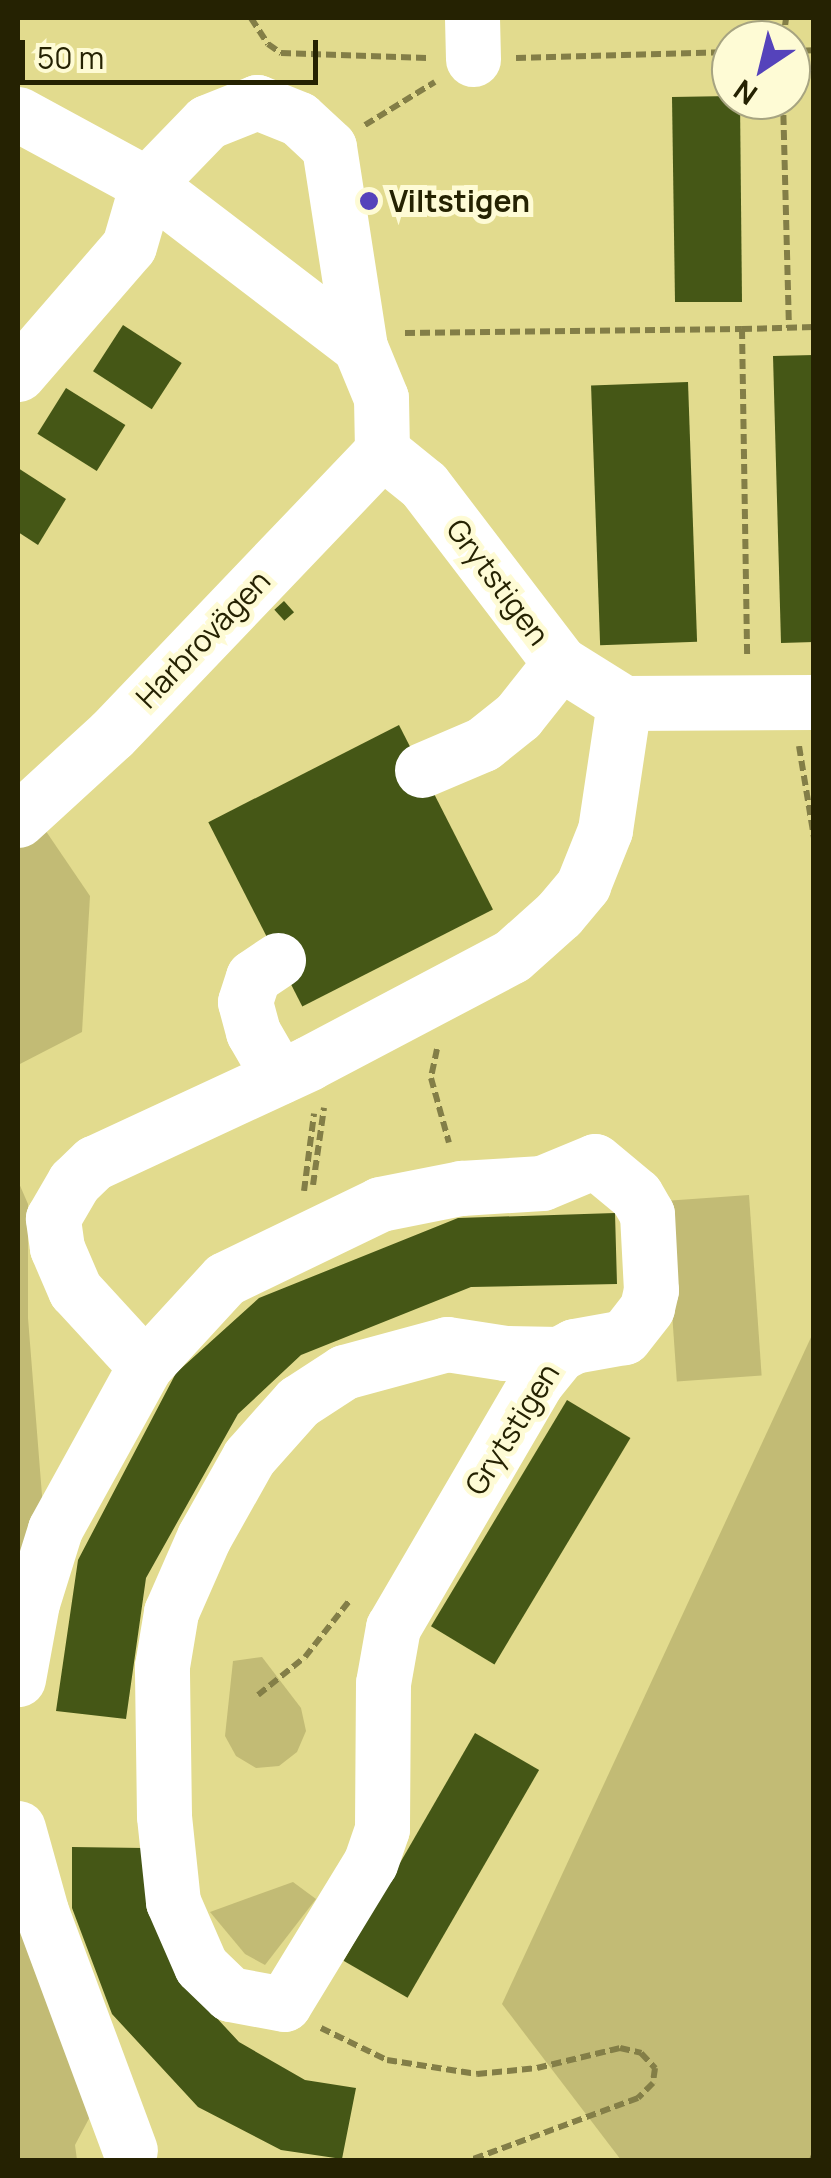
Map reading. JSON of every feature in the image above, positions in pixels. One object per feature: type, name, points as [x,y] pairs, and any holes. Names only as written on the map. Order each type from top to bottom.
[{"type":"street","points":[[18,374],[129,246],[147,184],[208,122],[257,102],[299,119],[330,147],[360,346],[380,398],[382,450]]},
{"type":"street","points":[[18,114],[147,184],[360,346]]},
{"type":"street","name":"Grytstigen","points":[[382,450],[424,485],[560,663],[624,703]]},
{"type":"street","name":"Harbrovägen","points":[[18,820],[112,734],[382,450]]},
{"type":"street","points":[[422,770],[484,744],[518,716],[560,663]]},
{"type":"street","points":[[145,1366],[75,1290],[57,1248],[53,1218],[74,1182],[94,1164],[304,1065],[512,956],[559,914],[583,885],[605,830],[624,703],[784,702]]},
{"type":"street","points":[[278,960],[253,978],[245,1002],[253,1032],[304,1065]]},
{"type":"street","name":"Grytstigen","points":[[18,1680],[32,1603],[55,1529],[145,1366],[225,1279],[380,1204],[461,1188],[542,1182],[595,1161],[636,1195],[648,1214],[651,1290],[637,1326],[624,1337],[574,1346],[559,1354],[537,1381],[393,1627],[383,1683],[382,1829],[370,1863],[284,2004]]},
{"type":"street","points":[[284,2004],[230,1994],[220,1985],[200,1966],[172,1902],[164,1816],[162,1666],[171,1612],[204,1536],[249,1457],[298,1402],[344,1372],[447,1344],[559,1354]]},
{"type":"street","points":[[18,1828],[41,1911],[130,2150]]},
{"type":"path","points":[[252,18],[268,44],[281,54],[473,38],[711,51]]},
{"type":"path","points":[[330,147],[473,38]]},
{"type":"path","points":[[784,120],[789,328]]},
{"type":"path","points":[[360,346],[393,333],[814,327]]},
{"type":"path","points":[[742,329],[784,702],[814,838]]},
{"type":"path","points":[[448,1140],[431,1078],[450,988]]},
{"type":"path","points":[[304,1065],[325,1107],[310,1204],[309,1238]]},
{"type":"path","points":[[304,1065],[315,1102],[302,1212],[309,1238]]},
{"type":"path","points":[[284,2004],[340,2041],[386,2060],[477,2074],[536,2068],[620,2048],[642,2052],[655,2068],[653,2082],[638,2098],[470,2160]]},
{"type":"shaded area","points":[[37,818],[90,896],[82,1032],[18,1065],[18,837]]},
{"type":"shaded area","points":[[18,1181],[28,1204],[28,1318],[43,1508],[18,1578]]},
{"type":"shaded area","points":[[749,1195],[762,1376],[677,1381],[664,1201]]},
{"type":"shaded area","points":[[813,1333],[813,2160],[621,2160],[502,2004]]},
{"type":"shaded area","points":[[262,1657],[301,1708],[306,1731],[297,1752],[279,1766],[256,1768],[236,1756],[225,1736],[233,1661]]},
{"type":"shaded area","points":[[293,1882],[316,1899],[265,1965],[245,1954],[210,1912]]},
{"type":"shaded area","points":[[18,1896],[93,2111],[75,2145],[77,2160],[18,2160]]},
{"type":"building","points":[[711,96],[711,120],[740,120],[742,302],[675,302],[672,97]]},
{"type":"building","points":[[123,325],[182,363],[152,409],[93,371]]},
{"type":"building","points":[[814,355],[814,642],[781,643],[773,356]]},
{"type":"building","points":[[688,382],[697,642],[600,645],[591,385]]},
{"type":"building","points":[[66,388],[125,425],[97,471],[37,434]]},
{"type":"building","points":[[18,468],[66,499],[38,545],[18,532]]},
{"type":"building","points":[[284,601],[294,612],[284,621],[274,610]]},
{"type":"building","points":[[399,725],[493,909],[302,1007],[208,822]]},
{"type":"building","points":[[615,1213],[617,1284],[471,1287],[301,1355],[238,1414],[146,1578],[126,1719],[56,1711],[78,1560],[176,1373],[259,1298],[458,1218]]},
{"type":"building","points":[[567,1400],[630,1438],[494,1664],[431,1626]]},
{"type":"building","points":[[475,1733],[539,1770],[408,1998],[344,1961]]},
{"type":"building","points":[[72,1847],[144,1848],[176,1974],[239,2042],[305,2080],[356,2088],[342,2159],[281,2150],[198,2107],[112,2014],[72,1908]]},
{"type":"place","name":"Viltstigen","points":[[369,201]]}]
